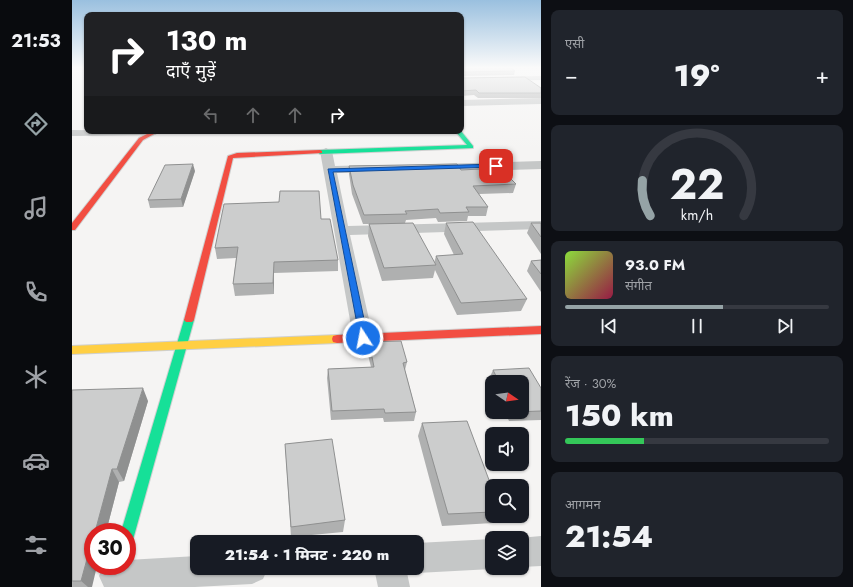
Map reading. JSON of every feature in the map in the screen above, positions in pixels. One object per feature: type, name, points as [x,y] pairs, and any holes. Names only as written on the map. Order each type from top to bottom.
[{"type":"street","points":[[464,103],[541,101]]},
{"type":"street","points":[[72,133],[84,133]]},
{"type":"street","points":[[72,228],[141,138],[153,134]]},
{"type":"street","points":[[131,523],[183,346],[230,157],[237,155],[326,151],[471,148],[460,134]]},
{"type":"street","points":[[326,151],[363,338]]},
{"type":"street","points":[[424,168],[541,165]]},
{"type":"street","points":[[330,170],[385,169]]},
{"type":"street","points":[[342,231],[541,224]]},
{"type":"street","points":[[72,350],[541,330]]},
{"type":"street","points":[[529,552],[541,551]]},
{"type":"street","points":[[424,558],[485,554]]},
{"type":"street","points":[[115,576],[190,572]]},
{"type":"street","points":[[391,575],[394,587]]},
{"type":"building","points":[[193,164],[181,199],[148,200],[165,165]]},
{"type":"building","points":[[457,164],[461,170],[500,168],[516,184],[473,186],[488,207],[466,207],[469,212],[440,213],[438,209],[405,211],[407,214],[364,215],[353,185],[349,166]]},
{"type":"building","points":[[280,191],[319,191],[321,219],[330,219],[338,260],[274,262],[273,283],[233,284],[238,247],[215,248],[224,204],[279,202]]},
{"type":"building","points":[[473,222],[527,299],[461,303],[436,256],[463,254],[446,223]]},
{"type":"building","points":[[413,223],[436,265],[384,268],[369,224]]},
{"type":"building","points":[[531,223],[541,223],[541,237]]},
{"type":"building","points":[[541,260],[541,274],[531,261]]},
{"type":"building","points":[[401,341],[407,362],[403,363],[416,412],[385,413],[384,409],[332,411],[328,369],[374,367],[369,342]]},
{"type":"building","points":[[529,368],[541,388],[541,411],[529,412],[529,375],[496,375],[493,370]]},
{"type":"building","points":[[143,388],[117,469],[112,469],[97,523],[84,523],[84,570],[81,581],[72,581],[72,390]]},
{"type":"building","points":[[467,421],[489,479],[485,479],[485,512],[448,514],[422,423]]},
{"type":"building","points":[[332,439],[345,520],[291,527],[285,444]]},
{"type":"traffic: fast","points":[[320,152],[471,147],[460,134]]},
{"type":"traffic: fast","points":[[131,523],[189,320]]},
{"type":"traffic: slow","points":[[72,350],[337,339]]},
{"type":"traffic: jam","points":[[72,228],[141,139],[151,134]]},
{"type":"traffic: jam","points":[[189,320],[230,157],[237,155],[320,152]]},
{"type":"traffic: jam","points":[[337,339],[541,330]]},
{"type":"route","points":[[363,338],[330,170],[496,166]]}]
